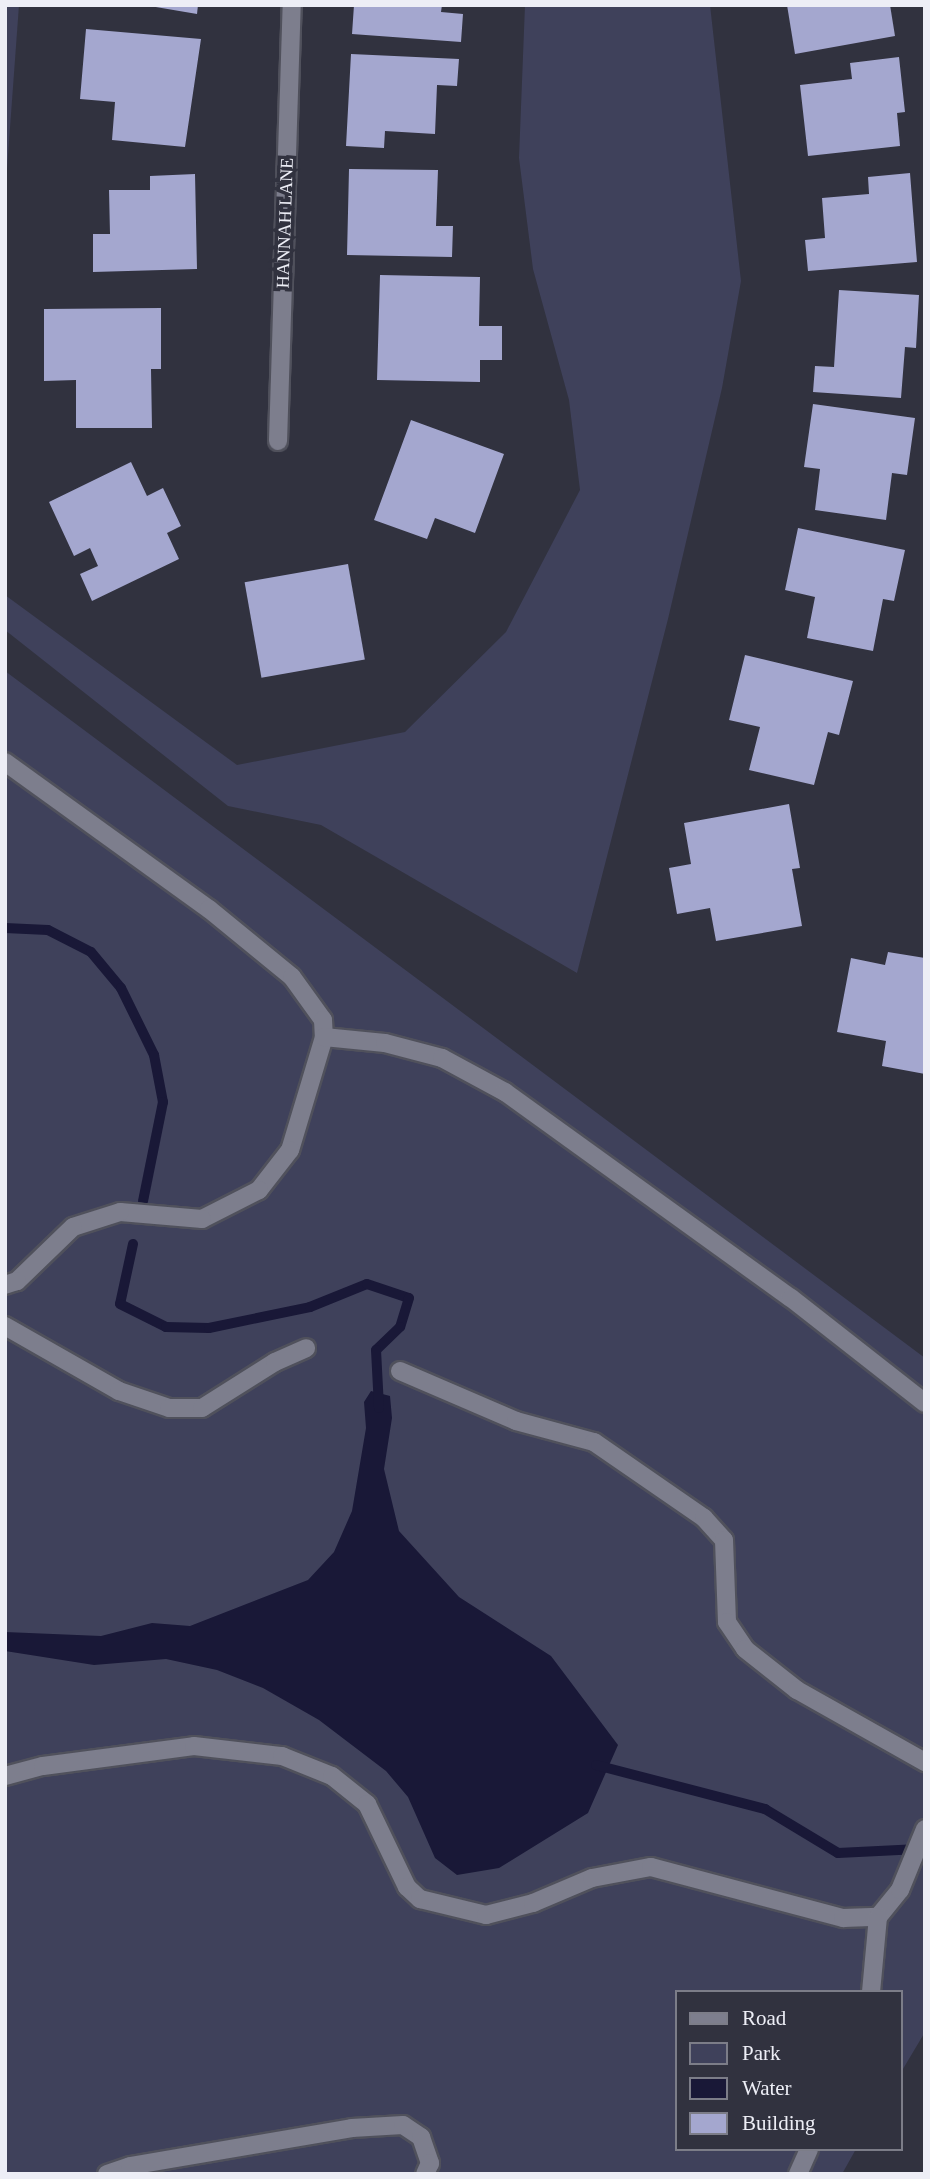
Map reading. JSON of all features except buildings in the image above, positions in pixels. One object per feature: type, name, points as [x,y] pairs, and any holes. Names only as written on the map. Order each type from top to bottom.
[{"type":"street","name":"HANNAH LANE","points":[[278,441],[292,5]]},
{"type":"street","points":[[5,762],[209,908],[292,977],[323,1020],[324,1037],[290,1150],[259,1190],[202,1219],[120,1212],[73,1227],[17,1281],[5,1285]]},
{"type":"street","points":[[324,1037],[385,1043],[442,1058],[505,1092],[791,1298],[925,1403]]},
{"type":"street","points":[[5,1326],[119,1391],[169,1408],[202,1408],[275,1362],[306,1348]]},
{"type":"street","points":[[400,1371],[516,1422],[594,1442],[704,1518],[724,1540],[727,1622],[745,1649],[797,1690],[925,1762]]},
{"type":"street","points":[[5,1776],[43,1766],[194,1746],[282,1756],[332,1776],[367,1804],[407,1887],[441,1908],[486,1915],[533,1903],[593,1878],[652,1867],[843,1918],[878,1917]]},
{"type":"street","points":[[871,1990],[878,1917],[900,1890],[925,1829]]},
{"type":"street","points":[[107,2174],[130,2165],[352,2128],[403,2124],[421,2137],[430,2163],[425,2174]]},
{"type":"street","points":[[798,2174],[809,2151]]},
{"type":"green space","points":[[5,5],[19,5],[5,196]]},
{"type":"green space","points":[[525,5],[710,5],[741,281],[722,388],[668,619],[577,973],[321,825],[228,806],[5,630],[5,595],[237,765],[405,732],[506,632],[580,490],[569,400],[533,269],[519,158]]},
{"type":"green space","points":[[5,671],[925,1358],[925,2032],[902,2071],[902,1990],[674,1990],[674,2151],[855,2151],[842,2174],[5,2174]]},
{"type":"water","points":[[371,1391],[390,1396],[392,1418],[384,1469],[399,1531],[459,1597],[551,1656],[618,1745],[588,1813],[499,1868],[457,1875],[435,1858],[408,1797],[386,1771],[319,1720],[263,1688],[217,1670],[166,1659],[94,1665],[5,1651],[5,1632],[101,1636],[152,1623],[190,1626],[308,1580],[334,1552],[352,1511],[366,1428],[364,1402]]},
{"type":"waterway","points":[[5,928],[48,930],[91,952],[121,988],[154,1055],[163,1102],[143,1201]]},
{"type":"waterway","points":[[133,1244],[120,1304],[166,1327],[209,1328],[310,1307],[367,1284],[409,1298],[400,1327],[376,1350],[379,1408]]},
{"type":"waterway","points":[[596,1765],[765,1809],[838,1853],[919,1849]]}]
